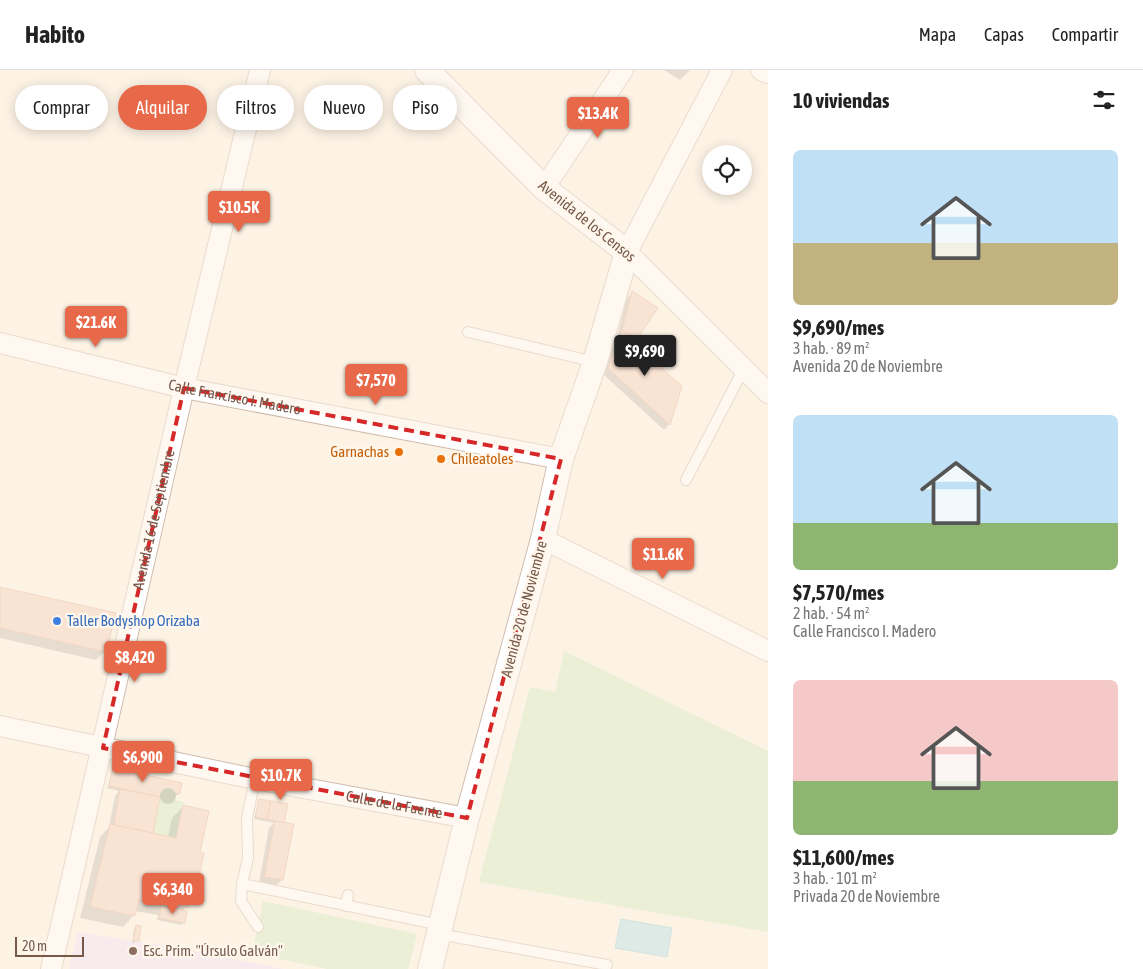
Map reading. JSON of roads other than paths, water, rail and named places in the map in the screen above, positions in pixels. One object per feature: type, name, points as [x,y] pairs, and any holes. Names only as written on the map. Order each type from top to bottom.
[{"type":"street","name":"Avenida 16 de Septiembre","points":[[51,969],[184,388],[260,70]]},
{"type":"street","name":"Avenida de los Censos","points":[[427,70],[544,188],[627,252],[768,393]]},
{"type":"street","points":[[544,188],[623,70]]},
{"type":"street","points":[[627,252],[722,70]]},
{"type":"street","points":[[761,70],[768,73]]},
{"type":"street","name":"Avenida 20 de Noviembre","points":[[430,969],[467,818],[543,539],[561,460],[594,362],[627,252]]},
{"type":"street","name":"Calle Francisco I. Madero","points":[[0,343],[184,388],[561,460]]},
{"type":"street","points":[[543,539],[768,651]]},
{"type":"street","name":"Calle de la Fuente","points":[[0,726],[103,748],[467,818]]},
{"type":"lane","points":[[468,332],[594,362]]},
{"type":"lane","points":[[686,480],[743,370]]},
{"type":"lane","points":[[256,778],[247,818],[248,858],[242,884],[241,901],[258,927]]},
{"type":"lane","points":[[242,884],[347,900],[440,930],[607,965]]},
{"type":"water","points":[[621,919],[672,928],[667,957],[615,948]]},
{"type":"place","name":"Garnachas","points":[[399,452]]},
{"type":"place","name":"Chileatoles","points":[[441,459]]},
{"type":"place","name":"Taller Bodyshop Orizaba","points":[[57,621]]},
{"type":"place","name":"Esc. Prim. \"Úrsulo Galván\"","points":[[133,951]]}]
